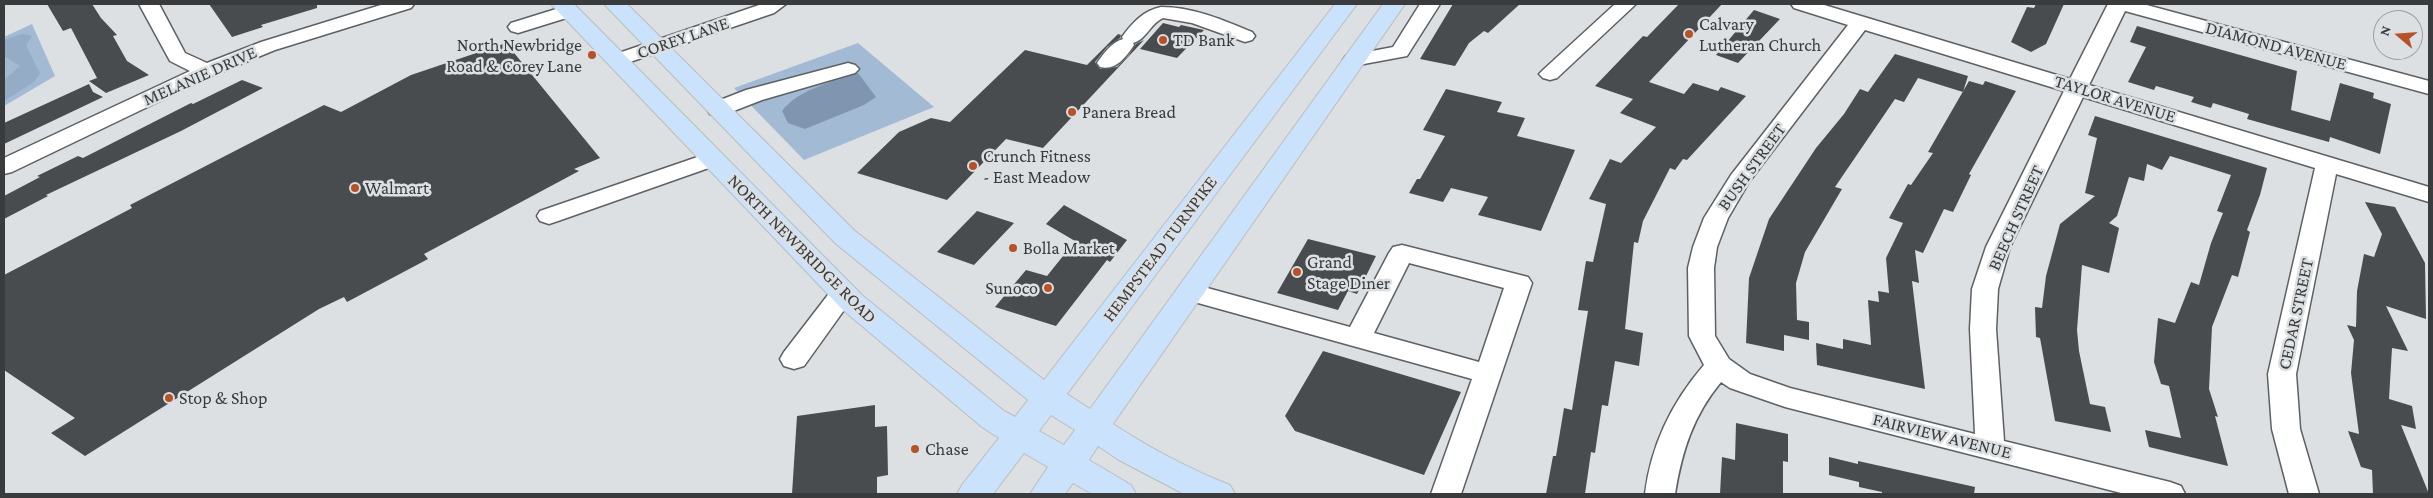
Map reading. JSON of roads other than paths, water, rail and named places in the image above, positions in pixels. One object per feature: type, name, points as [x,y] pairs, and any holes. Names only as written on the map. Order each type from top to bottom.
[{"type":"main road","points":[[615,4],[845,237],[1032,387],[1130,451],[1190,483],[1218,494]]},
{"type":"main road","name":"HEMPSTEAD TURNPIKE","points":[[974,494],[1346,4]]},
{"type":"main road","points":[[1047,494],[1394,4]]},
{"type":"main road","name":"NORTH NEWBRIDGE ROAD","points":[[566,7],[844,293],[986,413],[1018,436],[1119,494]]},
{"type":"main road","points":[[712,159],[754,145]]},
{"type":"street","points":[[149,4],[178,57],[207,71]]},
{"type":"street","name":"MELANIE DRIVE","points":[[4,167],[207,71],[277,43],[404,4]]},
{"type":"street","name":"COREY LANE","points":[[617,60],[767,9],[776,4]]},
{"type":"street","points":[[1353,60],[1400,52],[1430,4]]},
{"type":"street","points":[[1550,74],[1626,4]]},
{"type":"street","name":"TAYLOR AVENUE","points":[[1801,4],[2429,195]]},
{"type":"street","name":"BEECH STREET","points":[[1990,448],[1983,329],[1985,289],[1998,247],[2120,4]]},
{"type":"street","name":"DIAMOND AVENUE","points":[[2120,4],[2429,88]]},
{"type":"street","points":[[518,27],[566,7]]},
{"type":"street","points":[[1107,63],[1153,15],[1167,12],[1181,14],[1246,36]]},
{"type":"street","name":"BUSH STREET","points":[[1719,366],[1702,336],[1701,268],[1705,247],[1716,218],[1740,180],[1861,22]]},
{"type":"street","points":[[718,109],[754,96],[848,69]]},
{"type":"street","points":[[549,216],[712,159]]},
{"type":"street","name":"CEDAR STREET","points":[[2304,494],[2286,429],[2282,374],[2327,164]]},
{"type":"street","points":[[1358,338],[1402,253],[1519,282],[1446,494]]},
{"type":"street","points":[[1189,292],[1488,374]]},
{"type":"street","points":[[794,359],[844,293]]},
{"type":"street","points":[[1660,494],[1664,463],[1680,418],[1700,386],[1719,366]]},
{"type":"street","name":"FAIRVIEW AVENUE","points":[[1719,366],[1740,381],[1785,397],[2170,494]]},
{"type":"place","name":"Calvary Lutheran Church","points":[[1689,34]]},
{"type":"place","name":"TD Bank","points":[[1163,40]]},
{"type":"place","name":"North Newbridge Road & Corey Lane","points":[[592,55]]},
{"type":"place","name":"Panera Bread","points":[[1072,112]]},
{"type":"place","name":"Crunch Fitness - East Meadow","points":[[973,166]]},
{"type":"place","name":"Walmart","points":[[355,188]]},
{"type":"place","name":"Bolla Market","points":[[1013,248]]},
{"type":"place","name":"Grand Stage Diner","points":[[1297,272]]},
{"type":"place","name":"Sunoco","points":[[1048,288]]},
{"type":"place","name":"Stop & Shop","points":[[169,398]]},
{"type":"place","name":"Chase","points":[[915,449]]}]
